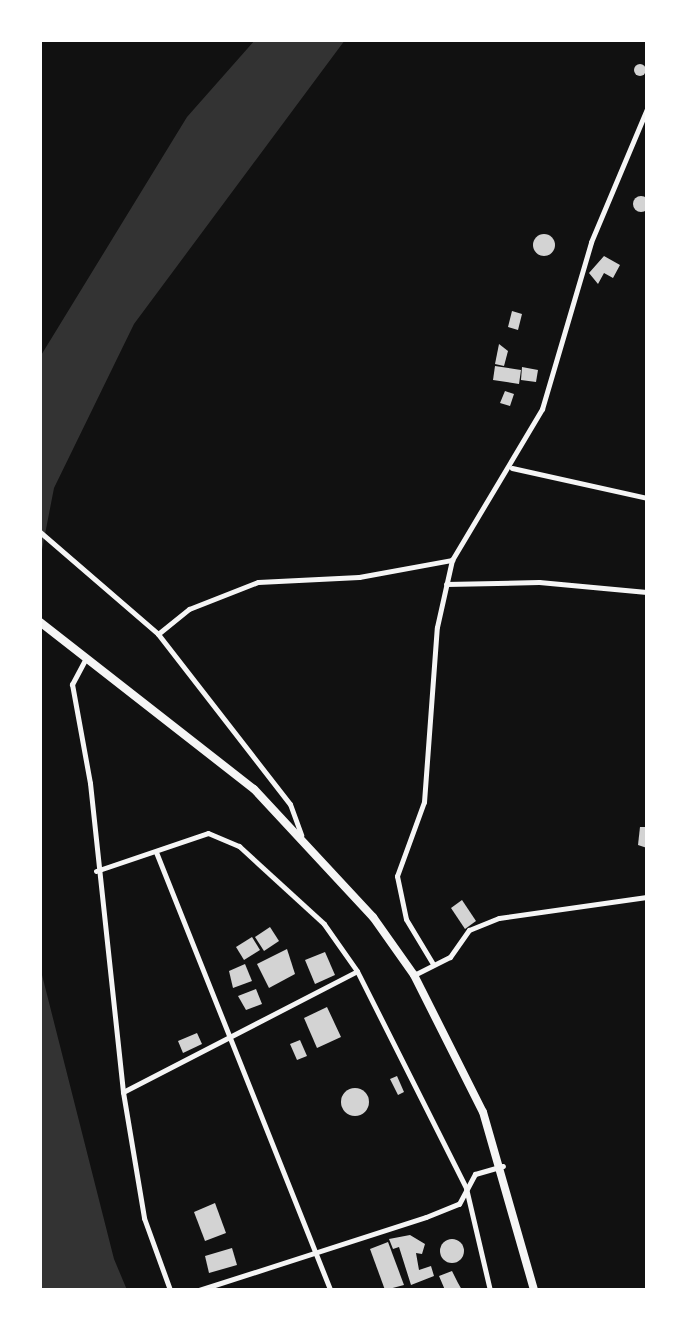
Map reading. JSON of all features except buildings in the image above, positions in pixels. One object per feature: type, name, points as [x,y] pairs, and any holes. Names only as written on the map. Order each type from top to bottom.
[{"type":"highway","points":[[40,622],[254,789],[301,835],[373,917],[414,975],[503,1166],[534,1290]]},
{"type":"street","points":[[433,964],[406,919],[397,876],[424,802],[437,627],[452,559],[512,468],[542,409],[591,242],[647,109]]},
{"type":"street","points":[[512,468],[647,498]]},
{"type":"street","points":[[40,533],[158,634],[290,804],[301,835]]},
{"type":"street","points":[[158,634],[189,609],[258,582],[359,577],[452,559]]},
{"type":"street","points":[[446,584],[539,582],[647,592]]},
{"type":"street","points":[[86,658],[72,684],[90,783],[96,871],[123,1091],[144,1218],[170,1290]]},
{"type":"street","points":[[96,871],[208,833],[239,846],[324,924],[356,971],[466,1188],[490,1290]]},
{"type":"street","points":[[156,852],[319,1254],[330,1290]]},
{"type":"street","points":[[414,975],[450,957],[469,930],[499,918],[647,897]]},
{"type":"street","points":[[123,1091],[231,1038],[356,971]]},
{"type":"street","points":[[199,1290],[319,1254],[459,1204],[475,1174],[503,1166]]},
{"type":"shaded area","points":[[255,40],[345,40],[134,324],[54,488],[40,560],[40,357],[187,117]]},
{"type":"shaded area","points":[[40,967],[114,1259],[127,1290],[40,1290]]}]
